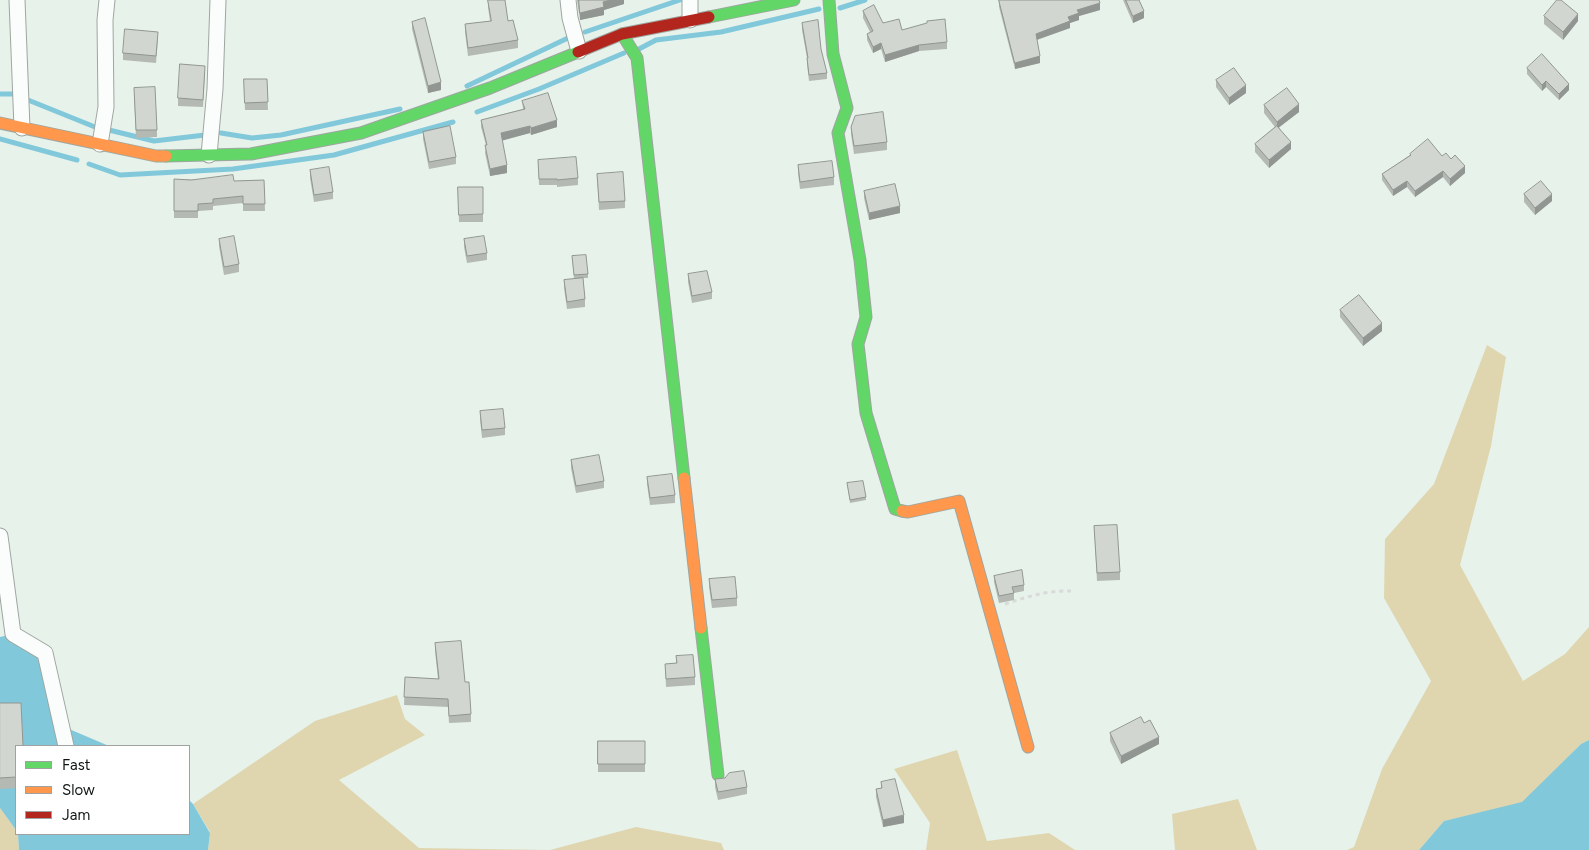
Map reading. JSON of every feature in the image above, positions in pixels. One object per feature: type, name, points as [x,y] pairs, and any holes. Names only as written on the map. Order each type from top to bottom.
[{"type":"street","points":[[17,0],[22,128]]},
{"type":"street","points":[[100,144],[106,107],[105,20],[107,0]]},
{"type":"street","points":[[209,155],[215,89],[218,0]]},
{"type":"street","points":[[568,0],[570,18],[580,51]]},
{"type":"street","points":[[690,0],[690,20]]},
{"type":"street","points":[[0,123],[156,156],[250,154],[361,133],[490,88],[622,34],[794,0]]},
{"type":"street","points":[[829,0],[833,54],[847,108],[838,133],[860,260],[866,316],[858,344],[866,413],[894,509],[908,512],[959,501],[988,610],[1028,747]]},
{"type":"street","points":[[622,34],[636,58],[718,775]]},
{"type":"street","points":[[0,536],[14,634],[45,653],[66,745]]},
{"type":"path","points":[[988,610],[1036,594],[1055,590],[1071,591]]},
{"type":"shaded area","points":[[1487,345],[1506,357],[1491,446],[1460,565],[1523,681],[1565,654],[1589,627],[1589,740],[1581,744],[1522,803],[1444,821],[1419,850],[1347,850],[1354,847],[1382,769],[1431,681],[1384,598],[1385,539],[1434,484]]},
{"type":"shaded area","points":[[397,695],[405,719],[425,735],[339,780],[419,848],[550,850],[208,850],[210,832],[193,804],[315,721]]},
{"type":"shaded area","points":[[957,750],[987,841],[1049,833],[1075,850],[926,850],[930,823],[894,769]]},
{"type":"shaded area","points":[[1238,799],[1257,850],[1175,850],[1172,814]]},
{"type":"shaded area","points":[[0,808],[15,829],[15,835],[18,835],[19,850],[0,850]]},
{"type":"shaded area","points":[[636,827],[721,843],[724,850],[550,850]]},
{"type":"water","points":[[13,634],[45,653],[62,726],[107,745],[15,745],[15,829],[0,808],[0,637]]},
{"type":"water","points":[[1589,740],[1589,850],[1419,850],[1444,821],[1522,802],[1581,744]]},
{"type":"water","points":[[190,801],[210,833],[208,850],[19,850],[18,835],[190,835]]},
{"type":"building","points":[[488,0],[505,0],[508,21],[513,20],[518,40],[468,48],[465,24],[491,21]]},
{"type":"building","points":[[579,0],[611,0],[603,2],[604,7],[580,13]]},
{"type":"building","points":[[999,0],[1099,0],[1100,3],[1077,10],[1079,13],[1068,17],[1070,21],[1036,34],[1040,56],[1015,63]]},
{"type":"building","points":[[1126,0],[1139,0],[1144,11],[1133,16]]},
{"type":"building","points":[[1557,0],[1561,0],[1578,14],[1563,32],[1544,16]]},
{"type":"building","points":[[874,5],[883,23],[899,19],[902,30],[927,23],[927,21],[945,19],[947,42],[919,45],[885,55],[881,43],[873,47],[867,34],[873,31],[863,11]]},
{"type":"building","points":[[425,18],[441,82],[428,86],[412,22]]},
{"type":"building","points":[[818,20],[821,49],[827,73],[809,75],[802,23]]},
{"type":"building","points":[[125,29],[158,32],[156,56],[123,53]]},
{"type":"building","points":[[1542,54],[1569,84],[1559,94],[1546,81],[1542,85],[1527,68]]},
{"type":"building","points":[[180,64],[205,66],[203,100],[178,98]]},
{"type":"building","points":[[1234,68],[1246,85],[1229,98],[1216,80]]},
{"type":"building","points":[[244,79],[267,79],[268,102],[245,103]]},
{"type":"building","points":[[155,87],[157,130],[136,130],[134,88]]},
{"type":"building","points":[[1287,88],[1299,104],[1277,122],[1264,105]]},
{"type":"building","points":[[548,93],[557,120],[531,128],[530,126],[501,133],[507,165],[490,169],[481,120],[525,109],[522,101]]},
{"type":"building","points":[[883,112],[887,142],[854,146],[851,127],[855,116]]},
{"type":"building","points":[[450,126],[456,157],[429,162],[423,132]]},
{"type":"building","points":[[1277,126],[1291,142],[1269,160],[1255,144]]},
{"type":"building","points":[[1428,139],[1442,156],[1446,153],[1451,159],[1455,155],[1465,166],[1450,179],[1443,171],[1415,191],[1407,181],[1393,190],[1382,174],[1411,155]]},
{"type":"building","points":[[576,157],[578,178],[539,179],[538,160]]},
{"type":"building","points":[[832,161],[834,177],[800,182],[798,165]]},
{"type":"building","points":[[329,167],[333,192],[314,195],[310,170]]},
{"type":"building","points":[[623,172],[625,201],[599,202],[597,174]]},
{"type":"building","points":[[233,175],[234,181],[264,180],[265,204],[243,204],[243,196],[213,199],[213,203],[198,204],[198,211],[174,211],[174,179],[191,180]]},
{"type":"building","points":[[1541,181],[1552,194],[1535,208],[1524,194]]},
{"type":"building","points":[[895,184],[900,206],[869,213],[864,191]]},
{"type":"building","points":[[458,187],[483,187],[483,214],[459,215]]},
{"type":"building","points":[[234,236],[239,264],[224,267],[219,239]]},
{"type":"building","points":[[484,236],[487,253],[467,256],[464,239]]},
{"type":"building","points":[[586,255],[588,274],[574,275],[572,256]]},
{"type":"building","points":[[707,271],[712,292],[692,296],[688,274]]},
{"type":"building","points":[[583,278],[585,299],[567,302],[564,280]]},
{"type":"building","points":[[1359,295],[1382,323],[1363,338],[1340,310]]},
{"type":"building","points":[[503,409],[505,428],[482,430],[480,411]]},
{"type":"building","points":[[599,455],[604,481],[576,486],[571,460]]},
{"type":"building","points":[[672,474],[675,495],[650,498],[647,477]]},
{"type":"building","points":[[863,481],[866,497],[850,500],[847,483]]},
{"type":"building","points":[[1117,525],[1120,572],[1097,573],[1094,526]]},
{"type":"building","points":[[1022,570],[1024,585],[1012,587],[1014,593],[999,596],[994,576]]},
{"type":"building","points":[[735,577],[737,598],[712,600],[709,579]]},
{"type":"building","points":[[461,641],[465,682],[469,682],[471,714],[449,716],[448,699],[404,697],[405,677],[439,679],[435,643]]},
{"type":"building","points":[[693,655],[695,677],[666,679],[665,664],[677,663],[676,656]]},
{"type":"building","points":[[0,703],[21,703],[23,745],[15,745],[15,777],[0,778]]},
{"type":"building","points":[[1141,717],[1144,723],[1150,720],[1159,737],[1121,756],[1110,733]]},
{"type":"building","points":[[598,741],[645,741],[645,764],[598,764]]},
{"type":"building","points":[[744,771],[747,787],[718,792],[715,779],[725,778],[729,773]]},
{"type":"building","points":[[895,779],[904,815],[883,820],[876,789],[882,788],[881,782]]},
{"type":"waterway","points":[[585,32],[680,0]]},
{"type":"waterway","points":[[840,8],[865,0]]},
{"type":"waterway","points":[[639,49],[656,40],[721,32],[819,9]]},
{"type":"waterway","points":[[467,86],[568,38]]},
{"type":"waterway","points":[[477,112],[539,89],[624,53]]},
{"type":"waterway","points":[[0,94],[12,94]]},
{"type":"waterway","points":[[28,100],[95,127]]},
{"type":"waterway","points":[[221,133],[252,138],[281,135],[400,109]]},
{"type":"waterway","points":[[89,164],[120,175],[233,169],[334,155],[453,122]]},
{"type":"waterway","points":[[109,130],[154,141],[205,135]]},
{"type":"waterway","points":[[0,139],[77,160]]},
{"type":"traffic: fast","points":[[709,17],[794,0]]},
{"type":"traffic: fast","points":[[829,0],[833,54],[847,108],[838,133],[860,260],[866,317],[858,344],[866,413],[895,509],[902,511]]},
{"type":"traffic: fast","points":[[622,34],[637,58],[684,478]]},
{"type":"traffic: fast","points":[[166,156],[251,154],[361,133],[490,88],[578,52]]},
{"type":"traffic: fast","points":[[701,628],[718,775]]},
{"type":"traffic: slow","points":[[0,123],[156,156],[166,156]]},
{"type":"traffic: slow","points":[[684,478],[701,628]]},
{"type":"traffic: slow","points":[[902,511],[908,512],[959,501],[1028,747]]},
{"type":"traffic: jam","points":[[578,52],[622,34],[709,17]]}]
